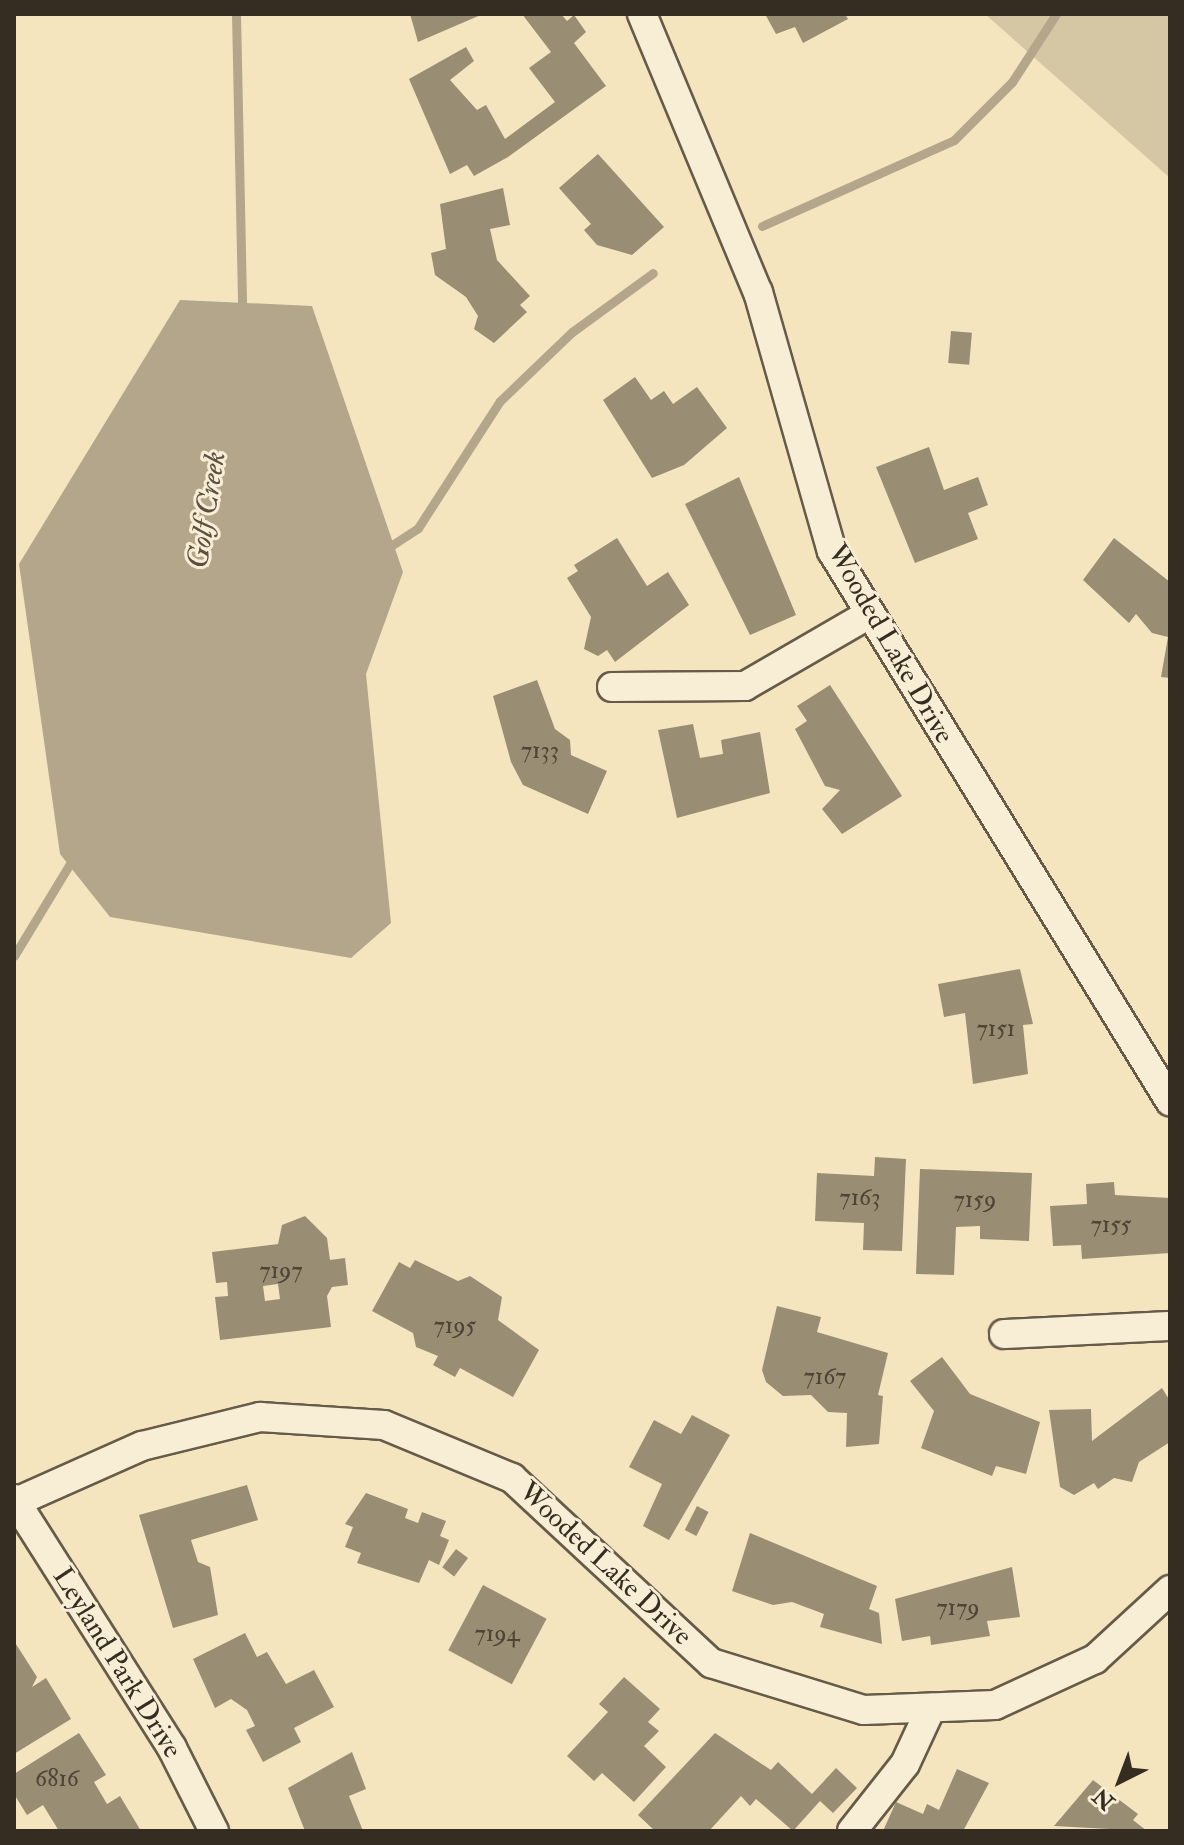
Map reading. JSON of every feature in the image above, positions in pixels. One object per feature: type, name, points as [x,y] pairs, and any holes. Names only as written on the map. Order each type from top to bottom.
[{"type":"street","name":"Wooded Lake Drive","points":[[642,14],[758,292],[832,551],[1170,1101]]},
{"type":"street","points":[[612,687],[745,686],[869,614]]},
{"type":"street","points":[[1004,1334],[1170,1326]]},
{"type":"street","name":"Wooded Lake Drive","points":[[15,1501],[142,1446],[260,1417],[384,1425],[512,1478],[711,1663],[864,1710],[995,1705],[1095,1659],[1170,1590]]},
{"type":"street","name":"Leyland Park Drive","points":[[15,1501],[172,1748],[214,1831]]},
{"type":"street","points":[[852,1831],[905,1764],[931,1708]]},
{"type":"shaded area","points":[[985,14],[1170,14],[1170,178]]},
{"type":"water","points":[[180,300],[312,306],[403,572],[366,674],[391,923],[351,958],[110,917],[60,854],[19,564]]},
{"type":"building","points":[[410,14],[483,14],[418,42]]},
{"type":"building","points":[[522,14],[561,14],[567,21],[574,15],[586,32],[574,43],[606,86],[508,157],[474,176],[467,165],[450,174],[409,79],[466,47],[474,61],[450,80],[477,110],[486,105],[505,139],[555,102],[529,68],[551,52]]},
{"type":"building","points":[[765,14],[845,14],[848,19],[803,43],[795,27],[776,34]]},
{"type":"building","points":[[598,154],[664,227],[632,255],[597,245],[584,230],[591,224],[559,188]]},
{"type":"building","points":[[503,188],[510,225],[490,229],[497,260],[530,296],[520,305],[527,312],[494,343],[474,329],[478,316],[466,297],[435,275],[431,253],[446,249],[440,204]]},
{"type":"building","points":[[951,331],[972,333],[969,365],[948,363]]},
{"type":"building","points":[[635,377],[651,400],[664,391],[673,404],[697,387],[727,428],[684,465],[652,478],[603,400]]},
{"type":"building","points":[[929,447],[944,490],[978,477],[988,505],[968,513],[978,539],[915,563],[876,467]]},
{"type":"building","points":[[739,477],[796,615],[750,635],[685,504]]},
{"type":"building","points":[[617,538],[647,586],[668,572],[689,605],[615,662],[607,650],[598,656],[584,649],[591,617],[567,578],[578,571],[574,565]]},
{"type":"building","points":[[1114,538],[1170,582],[1170,678],[1161,677],[1168,637],[1152,633],[1136,614],[1129,623],[1083,580]]},
{"type":"building","points":[[537,680],[555,729],[570,740],[571,755],[607,771],[588,814],[523,785],[511,762],[493,696]]},
{"type":"building","points":[[830,685],[902,796],[842,834],[822,809],[840,790],[825,786],[795,729],[807,721],[797,706]]},
{"type":"building","points":[[693,724],[700,758],[723,754],[721,740],[760,732],[770,793],[677,818],[658,730]]},
{"type":"building","points":[[1020,969],[1033,1024],[1023,1025],[1028,1074],[973,1084],[965,1013],[944,1017],[938,984]]},
{"type":"building","points":[[875,1157],[906,1159],[902,1251],[863,1250],[864,1223],[815,1221],[817,1173],[874,1176]]},
{"type":"building","points":[[920,1169],[1032,1173],[1029,1241],[980,1239],[980,1226],[956,1227],[954,1275],[916,1274]]},
{"type":"building","points":[[1114,1182],[1115,1195],[1170,1198],[1170,1253],[1082,1259],[1081,1245],[1053,1246],[1050,1206],[1087,1204],[1086,1184]]},
{"type":"building","points":[[305,1216],[327,1238],[330,1260],[345,1258],[348,1285],[332,1287],[327,1296],[331,1327],[220,1340],[215,1297],[228,1296],[227,1282],[216,1283],[212,1252],[278,1244],[282,1225]],"holes":[[[278,1284],[280,1299],[265,1301],[263,1286]]]},
{"type":"building","points":[[415,1260],[458,1281],[470,1276],[502,1297],[498,1320],[539,1350],[513,1397],[460,1368],[455,1377],[433,1365],[438,1356],[416,1347],[413,1333],[372,1311],[399,1262],[410,1268]]},
{"type":"building","points":[[777,1306],[821,1317],[817,1332],[888,1353],[878,1395],[883,1396],[879,1444],[846,1447],[847,1413],[828,1412],[811,1395],[783,1396],[766,1382],[762,1370]]},
{"type":"building","points":[[942,1357],[970,1394],[1040,1422],[1026,1474],[996,1466],[992,1476],[921,1448],[934,1411],[910,1381]]},
{"type":"building","points":[[1162,1388],[1170,1401],[1170,1442],[1139,1462],[1132,1482],[1114,1478],[1098,1489],[1094,1483],[1074,1495],[1060,1487],[1049,1410],[1091,1409],[1092,1441]]},
{"type":"building","points":[[692,1415],[730,1435],[669,1540],[643,1526],[662,1484],[629,1467],[654,1420],[681,1434]]},
{"type":"building","points":[[247,1485],[258,1520],[191,1540],[198,1562],[210,1567],[218,1615],[173,1628],[139,1515]]},
{"type":"building","points":[[366,1493],[408,1509],[405,1518],[418,1523],[422,1512],[446,1521],[440,1536],[449,1540],[439,1565],[429,1560],[419,1583],[357,1563],[361,1553],[345,1547],[353,1527],[345,1524]]},
{"type":"building","points":[[697,1506],[709,1512],[696,1536],[685,1530]]},
{"type":"building","points":[[750,1533],[877,1586],[869,1609],[879,1613],[882,1644],[820,1627],[824,1614],[792,1602],[773,1605],[732,1591]]},
{"type":"building","points":[[456,1549],[468,1558],[454,1576],[442,1567]]},
{"type":"building","points":[[1012,1567],[1020,1617],[987,1621],[990,1636],[931,1645],[930,1636],[902,1641],[895,1599]]},
{"type":"building","points":[[483,1585],[547,1619],[512,1684],[448,1650]]},
{"type":"building","points":[[245,1633],[257,1657],[267,1652],[286,1684],[314,1670],[334,1707],[294,1728],[301,1742],[263,1762],[246,1730],[255,1726],[247,1710],[231,1699],[215,1708],[193,1659]]},
{"type":"building","points":[[14,1641],[37,1677],[32,1687],[46,1678],[71,1719],[14,1754]]},
{"type":"building","points":[[624,1677],[660,1709],[648,1722],[659,1731],[644,1746],[666,1767],[634,1802],[602,1773],[594,1781],[567,1756],[608,1712],[599,1704]]},
{"type":"building","points":[[79,1733],[106,1775],[94,1782],[107,1804],[120,1796],[141,1831],[59,1831],[43,1805],[27,1815],[14,1794],[14,1774]]},
{"type":"building","points":[[715,1733],[771,1770],[778,1762],[812,1794],[836,1768],[857,1788],[833,1813],[820,1801],[793,1831],[756,1799],[750,1806],[741,1796],[709,1831],[655,1831],[638,1815]]},
{"type":"building","points":[[352,1752],[366,1789],[349,1796],[363,1831],[305,1831],[288,1788]]},
{"type":"building","points":[[957,1769],[989,1783],[963,1831],[883,1831],[896,1802],[923,1814],[927,1804],[939,1810]]},
{"type":"building","points":[[1093,1780],[1138,1814],[1133,1820],[1147,1831],[1054,1826]]},
{"type":"waterway","name":"Golf Creek","points":[[236,14],[242,312]]},
{"type":"waterway","points":[[762,226],[954,140],[1012,82],[1056,14]]},
{"type":"waterway","points":[[386,549],[418,528],[500,401],[572,332],[653,273]]},
{"type":"waterway","name":"Golf Creek","points":[[14,956],[74,857]]}]
